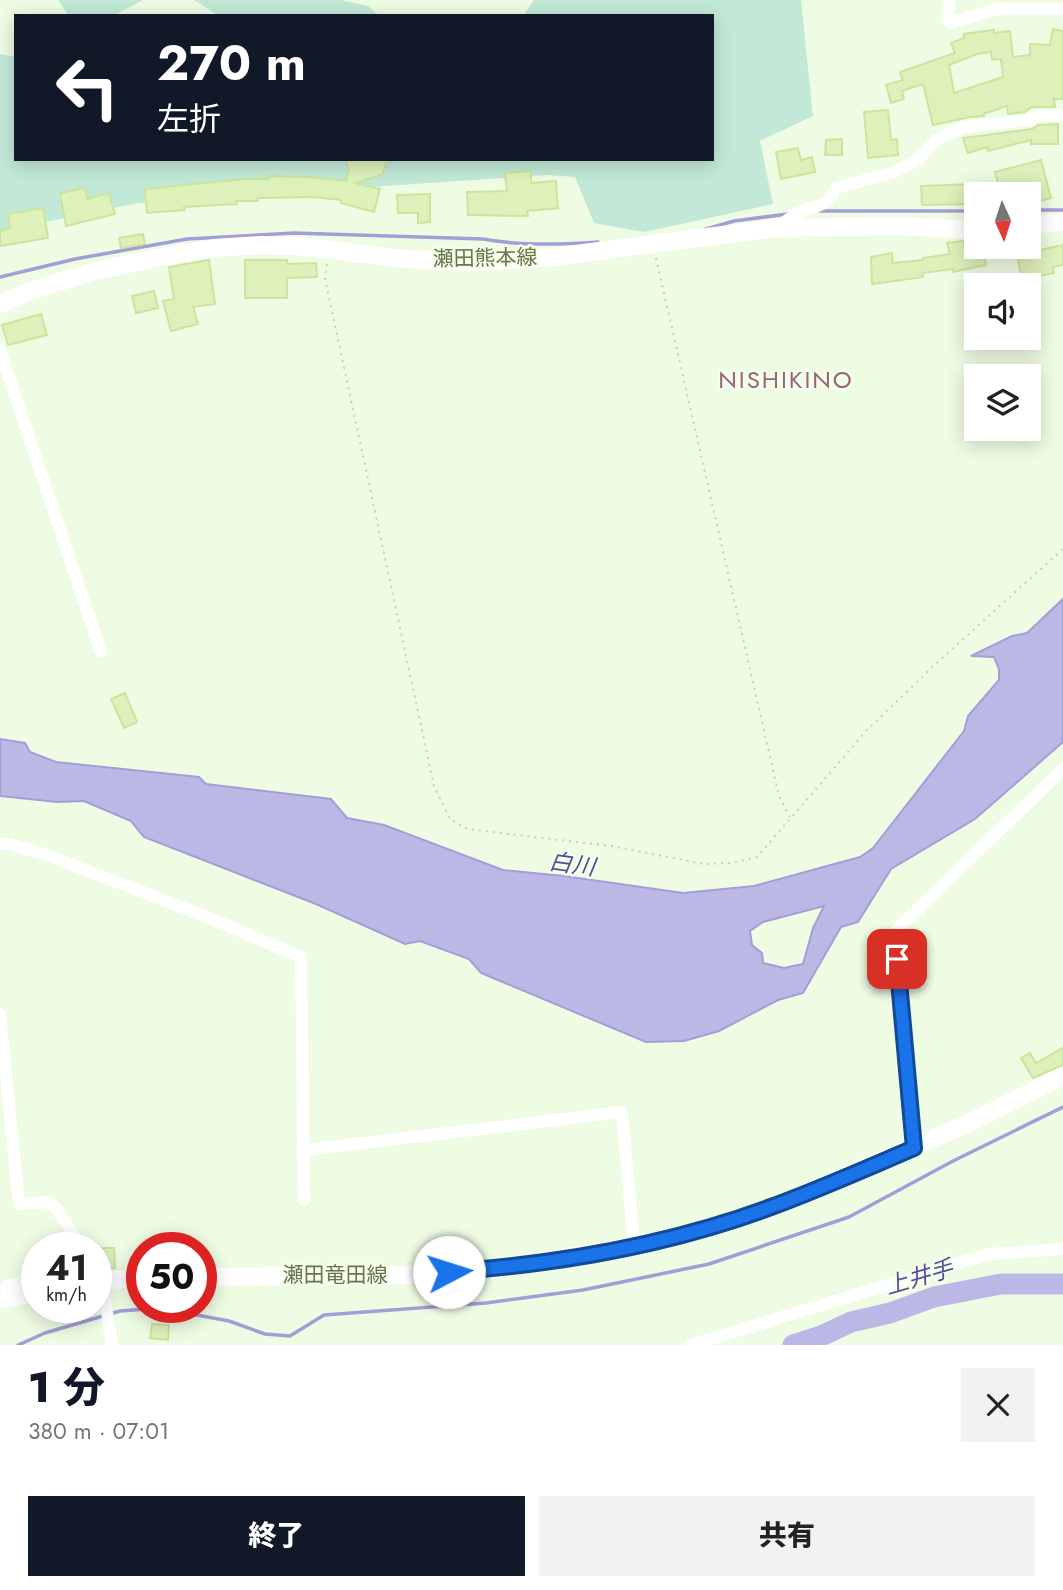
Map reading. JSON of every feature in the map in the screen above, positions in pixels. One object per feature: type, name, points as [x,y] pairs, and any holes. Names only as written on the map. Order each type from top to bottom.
[{"type":"main road","points":[[1041,224],[1063,222]]},
{"type":"main road","name":"瀬田熊本線","points":[[0,304],[30,291],[91,272],[214,248],[261,245],[330,249],[404,259],[473,262],[553,257],[776,228],[862,229],[899,226],[964,229]]},
{"type":"main road","name":"瀬田竜田線","points":[[217,1276],[422,1275],[503,1268],[634,1246],[691,1233],[770,1208],[914,1148],[1063,1076]]},
{"type":"street","points":[[950,0],[947,19],[950,23],[997,9],[1063,9]]},
{"type":"street","points":[[776,228],[800,212],[821,207],[830,200],[836,188],[892,173],[918,160],[936,141],[964,127],[1031,120],[1032,116],[1063,115]]},
{"type":"street","points":[[0,350],[101,652]]},
{"type":"street","points":[[914,1148],[894,932],[1063,769]]},
{"type":"street","points":[[0,844],[47,855],[301,957],[304,1200]]},
{"type":"street","points":[[0,1014],[19,1204],[48,1202],[57,1209],[72,1232]]},
{"type":"street","points":[[304,1150],[622,1112],[634,1246]]},
{"type":"street","points":[[691,1345],[989,1254],[1063,1249]]},
{"type":"street","points":[[4,1299],[7,1286],[21,1283]]},
{"type":"street","points":[[108,1323],[112,1345]]},
{"type":"path","points":[[330,249],[325,279],[434,786],[450,819],[467,829],[611,846],[704,864],[731,863],[757,857],[867,730],[1063,549]]},
{"type":"path","points":[[654,250],[779,796],[791,818]]},
{"type":"green space","points":[[58,0],[143,0],[117,14],[68,14]]},
{"type":"green space","points":[[194,0],[341,0],[368,6],[377,14],[216,14]]},
{"type":"green space","points":[[534,0],[801,0],[813,116],[760,141],[773,204],[644,232],[594,223],[575,177],[546,175],[139,203],[0,231],[0,54],[14,57],[14,161],[714,161],[714,14],[524,14]]},
{"type":"shaded area","points":[[1063,599],[1063,742],[975,819],[891,869],[858,922],[841,927],[803,993],[778,1000],[719,1031],[684,1041],[646,1042],[481,973],[469,959],[420,941],[405,944],[316,904],[144,837],[131,821],[84,801],[57,802],[0,796],[0,739],[25,743],[30,752],[56,762],[199,777],[206,784],[331,799],[347,818],[384,825],[503,870],[683,893],[754,886],[860,857],[873,848],[964,731],[968,716],[999,680],[999,669],[994,657],[971,656],[1012,636],[1027,633]],"holes":[[[824,906],[813,928],[803,964],[784,968],[763,963],[762,953],[752,945],[750,931],[763,922]]]},
{"type":"building","points":[[1053,29],[1063,31],[1063,99],[1054,99],[1055,107],[1032,107],[1025,112],[1008,114],[1007,106],[983,114],[984,116],[933,125],[923,84],[902,91],[904,99],[891,103],[886,85],[903,80],[900,72],[955,53],[951,43],[964,38],[964,34],[1010,31],[1013,57],[1030,55],[1030,44],[1050,45]],"holes":[[[991,52],[992,60],[1001,59],[1003,77],[954,93],[949,65],[977,54]]]},
{"type":"building","points":[[888,110],[891,140],[897,139],[898,155],[868,158],[864,112]]},
{"type":"building","points":[[1058,124],[1058,144],[1031,144],[1031,140],[968,153],[963,138],[1032,129],[1038,125]]},
{"type":"building","points":[[842,139],[842,155],[825,155],[826,140]]},
{"type":"building","points":[[798,148],[801,160],[812,157],[815,172],[781,179],[776,152]]},
{"type":"building","points":[[1041,160],[1051,198],[1041,201],[1041,182],[998,182],[995,172]]},
{"type":"building","points":[[347,161],[386,161],[383,174],[355,183],[380,189],[374,212],[341,203],[341,200],[314,197],[258,198],[258,201],[236,201],[237,204],[184,207],[185,210],[147,213],[145,189],[268,179],[268,176],[346,181],[349,170]]},
{"type":"building","points":[[531,171],[531,183],[556,181],[558,208],[527,211],[528,216],[468,215],[467,192],[507,191],[505,173]]},
{"type":"building","points":[[964,184],[964,204],[922,205],[921,186]]},
{"type":"building","points":[[85,188],[87,199],[109,193],[115,214],[66,226],[60,193]]},
{"type":"building","points":[[430,194],[430,222],[418,223],[418,213],[398,213],[397,195]]},
{"type":"building","points":[[43,208],[48,238],[0,246],[0,231],[10,228],[8,214]]},
{"type":"building","points":[[143,234],[145,244],[121,248],[119,238]]},
{"type":"building","points":[[964,241],[964,259],[985,259],[986,265],[953,272],[953,269],[922,273],[923,277],[872,284],[871,257],[892,253],[893,263],[923,260],[950,254],[947,243]]},
{"type":"building","points":[[1063,245],[1063,265],[1053,267],[1054,273],[1041,276],[1041,273],[1021,273],[1018,259],[1041,259],[1041,250]]},
{"type":"building","points":[[209,260],[215,304],[193,307],[198,324],[171,331],[163,301],[174,299],[169,267]]},
{"type":"building","points":[[245,260],[287,260],[287,264],[316,263],[317,277],[287,278],[287,298],[245,298]]},
{"type":"building","points":[[154,291],[158,308],[136,313],[132,296]]},
{"type":"building","points":[[41,314],[47,335],[8,345],[2,325]]},
{"type":"building","points":[[125,693],[137,722],[124,728],[111,699]]},
{"type":"building","points":[[1063,1048],[1063,1065],[1033,1078],[1021,1058],[1030,1053],[1036,1063]]},
{"type":"building","points":[[112,1248],[114,1248],[115,1268],[112,1268]]},
{"type":"building","points":[[152,1324],[169,1325],[168,1340],[150,1338]]},
{"type":"waterway","points":[[1041,210],[1063,210]]},
{"type":"waterway","points":[[820,211],[964,211]]},
{"type":"waterway","points":[[706,229],[734,221],[788,214]]},
{"type":"waterway","points":[[0,277],[75,259],[187,239],[294,233],[483,239],[540,244],[598,242]]},
{"type":"waterway","points":[[18,1345],[45,1333],[120,1311],[159,1308],[229,1321],[265,1334],[290,1336],[324,1315],[486,1303],[583,1290],[709,1264],[849,1217],[953,1161],[1063,1107]]},
{"type":"waterway","name":"上井手","points":[[793,1345],[851,1322],[890,1313],[934,1297],[1001,1284],[1063,1284]]},
{"type":"district","name":"NISHIKINO","points":[[786,380]]},
{"type":"route","points":[[449,1272],[503,1268],[634,1246],[691,1233],[770,1208],[914,1148],[897,959]]},
{"type":"water label","name":"白川","points":[[572,864]]}]
